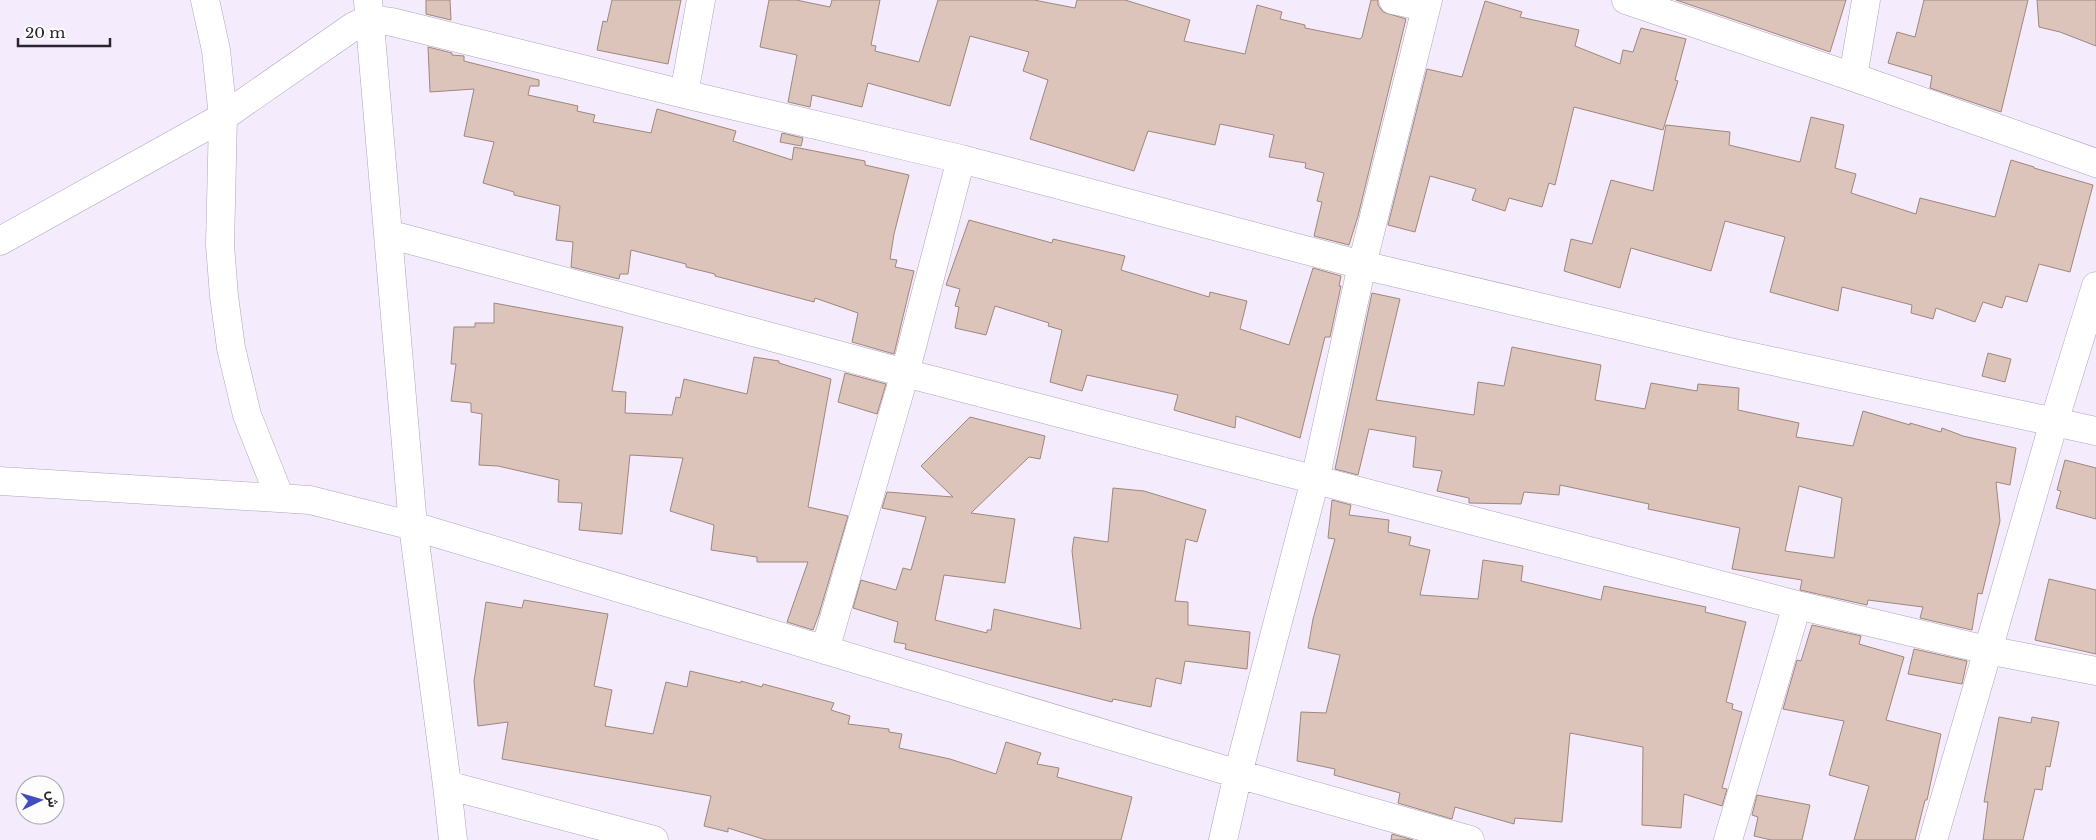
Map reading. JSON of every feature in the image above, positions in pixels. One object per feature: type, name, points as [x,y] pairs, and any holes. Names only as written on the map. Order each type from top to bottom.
[{"type":"street","points":[[205,0],[216,50],[223,117],[220,244],[231,348],[247,415],[280,498]]},
{"type":"street","points":[[684,94],[701,0]]},
{"type":"street","points":[[1223,840],[1238,774],[1315,480],[1362,265],[1427,4],[1393,0]]},
{"type":"street","points":[[1626,0],[1668,7],[1853,77],[2096,163]]},
{"type":"street","points":[[1853,77],[1866,0]]},
{"type":"street","points":[[0,241],[223,117],[348,30],[369,9]]},
{"type":"street","points":[[369,9],[392,22],[684,94],[961,159],[1362,265],[1730,352],[2096,431]]},
{"type":"street","points":[[369,9],[413,526],[448,785],[452,840]]},
{"type":"street","points":[[825,650],[905,373],[961,159]]},
{"type":"street","points":[[388,234],[905,373],[1797,605],[1987,650],[2096,671]]},
{"type":"street","points":[[1933,840],[2054,422],[2096,286]]},
{"type":"street","points":[[0,481],[310,500],[413,526],[1238,774],[1470,840]]},
{"type":"street","points":[[1728,840],[1797,605]]},
{"type":"street","points":[[448,785],[654,840]]},
{"type":"building","points":[[426,0],[450,0],[451,20],[426,14]]},
{"type":"building","points":[[612,0],[681,0],[668,64],[597,50],[603,21],[607,22]]},
{"type":"building","points":[[769,0],[796,0],[830,7],[832,0],[880,0],[871,45],[876,46],[875,51],[919,62],[938,0],[1034,0],[1075,8],[1077,0],[1125,0],[1190,20],[1184,41],[1245,54],[1257,5],[1282,12],[1280,19],[1305,25],[1305,28],[1360,39],[1371,0],[1378,0],[1378,5],[1383,12],[1406,19],[1358,216],[1349,245],[1314,236],[1322,202],[1317,201],[1324,173],[1305,168],[1306,163],[1269,157],[1274,135],[1220,124],[1215,145],[1148,131],[1134,171],[1030,139],[1048,80],[1023,71],[1029,52],[970,36],[950,106],[868,83],[862,107],[812,95],[810,107],[788,102],[797,55],[760,47]]},
{"type":"building","points":[[1676,0],[1846,0],[1830,52]]},
{"type":"building","points":[[1924,0],[2028,0],[2001,112],[1930,88],[1932,76],[1888,63],[1897,32],[1915,37]]},
{"type":"building","points":[[2037,0],[2096,0],[2096,46],[2060,32],[2039,27]]},
{"type":"building","points":[[1485,1],[1522,12],[1520,17],[1579,30],[1575,46],[1620,64],[1623,50],[1633,52],[1641,28],[1686,39],[1675,80],[1678,81],[1663,130],[1574,107],[1555,185],[1549,183],[1542,207],[1509,198],[1505,211],[1472,200],[1476,189],[1430,176],[1415,232],[1388,225],[1427,69],[1462,77]]},
{"type":"building","points":[[428,47],[452,53],[452,55],[464,56],[464,61],[539,80],[539,86],[530,86],[528,95],[578,106],[577,111],[595,115],[593,122],[651,133],[657,109],[736,131],[733,141],[792,160],[794,147],[865,161],[865,165],[909,175],[894,234],[890,259],[897,260],[895,267],[914,271],[894,354],[852,342],[858,313],[815,298],[814,302],[715,276],[715,274],[686,267],[686,264],[631,250],[628,274],[620,274],[619,279],[571,267],[573,242],[556,240],[560,206],[514,195],[514,192],[483,183],[494,142],[464,136],[474,89],[430,92]]},
{"type":"building","points":[[1811,117],[1844,125],[1835,168],[1856,174],[1851,193],[1916,214],[1920,198],[1995,217],[2011,160],[2093,185],[2070,272],[2039,264],[2027,302],[2006,296],[2002,308],[1983,302],[1975,322],[1936,308],[1933,319],[1911,313],[1912,305],[1842,287],[1838,311],[1770,292],[1785,237],[1725,221],[1711,271],[1631,248],[1620,288],[1564,271],[1571,239],[1592,244],[1611,180],[1653,191],[1666,125],[1730,132],[1729,145],[1800,162]]},
{"type":"building","points":[[782,133],[803,138],[801,146],[780,142]]},
{"type":"building","points":[[969,220],[1052,243],[1053,239],[1125,256],[1121,270],[1209,297],[1210,292],[1247,301],[1240,329],[1289,345],[1313,268],[1341,276],[1339,286],[1341,286],[1330,337],[1325,337],[1300,438],[1236,416],[1235,428],[1174,410],[1178,395],[1087,375],[1082,391],[1050,382],[1062,330],[1048,326],[1049,323],[995,306],[986,335],[955,328],[959,307],[955,306],[960,289],[946,285]]},
{"type":"building","points":[[1372,293],[1400,299],[1376,400],[1474,415],[1478,382],[1504,386],[1512,347],[1601,365],[1595,400],[1645,409],[1651,383],[1697,391],[1698,384],[1739,388],[1738,410],[1799,423],[1796,437],[1853,446],[1863,411],[1910,425],[1910,423],[1941,432],[1942,428],[1963,436],[2016,448],[2010,485],[1996,482],[2000,521],[1982,594],[1978,593],[1972,630],[1920,618],[1923,607],[1868,600],[1867,605],[1800,590],[1802,580],[1732,569],[1740,528],[1648,509],[1649,504],[1560,485],[1559,495],[1524,492],[1521,504],[1469,503],[1469,498],[1437,491],[1442,471],[1413,467],[1416,437],[1369,429],[1358,475],[1335,469]],"holes":[[[1799,486],[1842,498],[1834,558],[1785,551]]]},
{"type":"building","points":[[494,303],[623,327],[612,391],[626,392],[625,413],[672,415],[676,397],[680,398],[684,379],[747,394],[754,357],[779,361],[779,363],[831,379],[808,507],[848,516],[813,630],[787,622],[808,562],[757,562],[757,557],[711,550],[714,525],[670,511],[683,458],[630,455],[622,534],[579,530],[582,503],[558,502],[559,480],[498,466],[479,465],[482,414],[471,412],[471,403],[451,401],[456,364],[451,364],[454,327],[475,327],[475,323],[494,323]]},
{"type":"building","points":[[1988,353],[2011,359],[2005,382],[1982,376]]},
{"type":"building","points":[[845,373],[886,384],[877,414],[838,402]]},
{"type":"building","points":[[970,417],[1045,436],[1040,459],[1029,457],[971,513],[1015,519],[1005,583],[944,575],[935,620],[987,633],[987,630],[991,630],[994,609],[1081,629],[1072,551],[1074,537],[1108,542],[1113,488],[1144,491],[1206,510],[1197,542],[1186,539],[1175,601],[1188,602],[1188,625],[1250,632],[1247,669],[1185,661],[1181,684],[1156,678],[1151,707],[1113,699],[1112,702],[905,649],[906,644],[894,642],[898,622],[853,608],[861,580],[896,590],[903,568],[911,570],[926,517],[882,508],[887,492],[953,497],[921,466]]},
{"type":"building","points":[[2065,460],[2096,468],[2096,519],[2056,508],[2061,491],[2057,490]]},
{"type":"building","points":[[1332,500],[1351,505],[1349,515],[1389,520],[1388,532],[1411,537],[1409,545],[1430,550],[1420,595],[1478,599],[1483,560],[1523,566],[1521,581],[1601,600],[1604,586],[1706,607],[1705,612],[1746,622],[1726,702],[1733,704],[1732,709],[1742,712],[1722,788],[1727,789],[1722,806],[1684,794],[1681,828],[1642,825],[1643,747],[1570,733],[1562,822],[1515,818],[1514,824],[1455,807],[1452,819],[1398,803],[1400,793],[1334,775],[1335,769],[1297,761],[1301,712],[1326,713],[1340,655],[1308,648],[1313,619],[1335,539],[1328,538]]},
{"type":"building","points":[[2049,579],[2096,590],[2096,654],[2035,640]]},
{"type":"building","points":[[524,600],[608,614],[594,686],[612,690],[605,726],[653,734],[666,682],[687,687],[690,671],[762,687],[763,684],[834,703],[831,710],[850,716],[848,724],[889,729],[889,732],[902,734],[899,748],[950,759],[996,774],[1006,742],[1041,753],[1037,764],[1059,768],[1057,777],[1132,797],[1121,840],[766,840],[728,828],[728,832],[704,826],[711,796],[502,759],[508,722],[478,726],[474,681],[486,602],[522,608]]},
{"type":"building","points":[[1812,625],[1861,636],[1859,644],[1904,657],[1886,720],[1941,734],[1927,800],[1925,800],[1915,840],[1854,840],[1869,786],[1829,775],[1844,721],[1783,709],[1797,660],[1801,661]]},
{"type":"building","points":[[1914,649],[1967,661],[1962,684],[1908,674]]},
{"type":"building","points":[[1999,717],[2031,723],[2032,717],[2059,722],[2050,767],[2046,766],[2042,790],[2035,789],[2023,840],[1983,840],[1988,802],[1984,802]]},
{"type":"building","points":[[1757,795],[1810,805],[1802,840],[1771,840],[1754,836],[1758,817],[1752,815]]},
{"type":"building","points":[[1392,834],[1413,840],[1391,840]]}]
